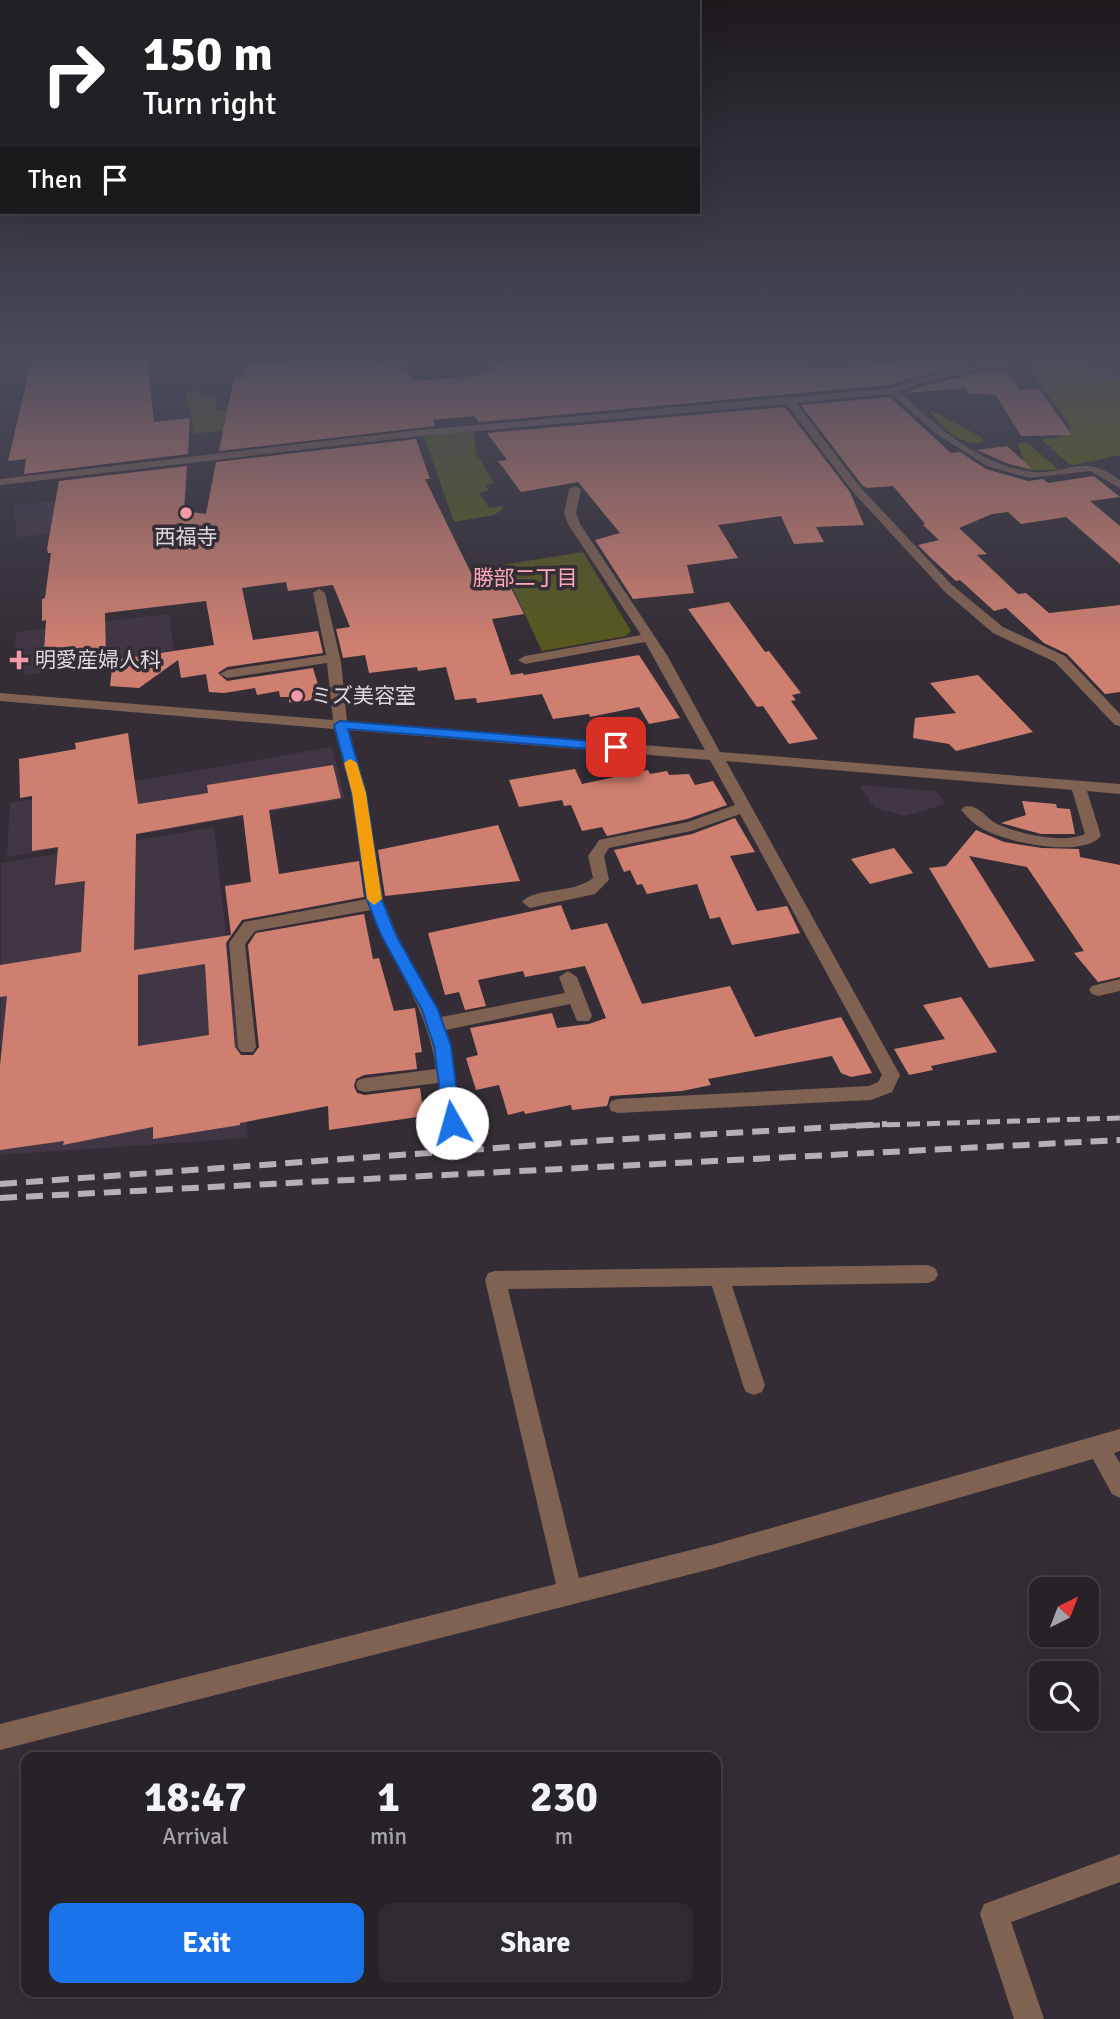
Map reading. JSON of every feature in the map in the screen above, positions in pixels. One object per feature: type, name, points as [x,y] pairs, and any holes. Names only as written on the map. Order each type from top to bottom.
[{"type":"street","points":[[0,482],[240,453]]},
{"type":"street","points":[[830,453],[868,503],[948,587],[998,630],[1060,659],[1120,722]]},
{"type":"street","points":[[969,453],[1025,474],[1038,476],[1089,467],[1120,485]]},
{"type":"street","points":[[575,489],[570,513],[574,524],[648,638],[891,1075],[885,1087],[871,1093],[618,1106]]},
{"type":"street","points":[[319,593],[333,658],[340,725],[359,793],[376,903],[388,935],[430,1010],[442,1046],[452,1123]]},
{"type":"street","points":[[525,660],[648,638]]},
{"type":"street","points":[[227,674],[333,658]]},
{"type":"street","points":[[0,697],[1120,789]]},
{"type":"street","points":[[969,810],[985,824],[1001,831],[1078,843],[1093,836],[1078,785]]},
{"type":"street","points":[[530,902],[597,886],[601,880],[596,856],[604,844],[691,826],[743,808]]},
{"type":"street","points":[[247,1047],[237,943],[250,926],[376,903]]},
{"type":"street","points":[[568,976],[583,1016]]},
{"type":"street","points":[[1098,990],[1120,985]]},
{"type":"street","points":[[435,1025],[575,996]]},
{"type":"street","points":[[365,1085],[446,1075]]},
{"type":"street","points":[[570,1593],[495,1280],[928,1274]]},
{"type":"street","points":[[719,1277],[754,1385]]},
{"type":"street","points":[[0,1737],[729,1552],[1109,1443],[1120,1486]]},
{"type":"street","points":[[1029,2019],[994,1914],[1120,1868]]},
{"type":"shaded area","points":[[430,453],[476,453],[494,483],[486,486],[489,490],[479,493],[489,508],[501,506],[503,509],[494,515],[454,522]]},
{"type":"shaded area","points":[[1021,453],[1039,453],[1057,468],[1029,470],[1008,463],[1023,459]]},
{"type":"shaded area","points":[[1057,453],[1120,453],[1074,465]]},
{"type":"shaded area","points":[[90,498],[88,531],[17,537],[14,505]]},
{"type":"shaded area","points":[[583,552],[631,631],[626,636],[542,651],[502,565]]},
{"type":"shaded area","points":[[169,614],[174,650],[28,675],[14,667],[16,632]]},
{"type":"shaded area","points":[[332,747],[345,799],[7,857],[10,803]]},
{"type":"shaded area","points":[[859,785],[936,791],[946,804],[905,816],[875,808]]},
{"type":"shaded area","points":[[214,827],[248,1138],[0,1155],[1,863]]},
{"type":"building","points":[[10,453],[188,453],[24,474],[26,459],[8,461]]},
{"type":"building","points":[[292,453],[421,453],[430,479],[425,479],[471,573],[501,568],[524,614],[492,619],[511,675],[639,655],[680,718],[649,724],[639,707],[590,717],[589,714],[553,719],[542,694],[477,703],[476,698],[455,700],[446,667],[418,671],[417,667],[369,673],[365,655],[343,658],[336,629],[350,627],[333,585],[288,591],[286,582],[242,588],[253,640],[318,631],[323,653],[227,667],[218,673],[227,681],[313,668],[322,698],[294,703],[289,702],[289,697],[280,697],[279,691],[257,695],[255,688],[224,693],[209,692],[206,674],[181,678],[178,660],[139,688],[110,686],[113,660],[214,645],[206,601],[105,613],[106,656],[48,663],[49,652],[44,652],[46,620],[42,621],[42,599],[45,598],[51,553],[48,553],[47,549],[59,481],[187,466],[184,511],[206,514],[216,462]]},
{"type":"building","points":[[502,453],[820,453],[850,492],[864,525],[816,527],[824,542],[794,544],[781,516],[718,525],[738,558],[687,565],[694,593],[633,599],[595,540],[620,533],[578,482],[521,492],[498,461],[507,460]]},
{"type":"building","points":[[838,453],[962,453],[986,469],[1028,481],[1043,479],[1048,483],[1094,476],[1120,497],[1090,501],[1120,526],[1120,564],[1066,517],[1021,524],[1008,512],[992,514],[959,528],[987,554],[977,555],[1018,594],[1026,593],[1049,613],[1120,605],[1120,692],[1105,694],[1067,654],[1044,643],[1006,608],[994,611],[960,580],[956,581],[918,545],[939,540],[923,525],[925,524],[893,486],[867,488]]},
{"type":"building","points":[[984,453],[1015,453],[1032,469],[1009,464]]},
{"type":"building","points":[[729,602],[765,652],[769,651],[801,693],[792,695],[796,700],[791,701],[818,739],[789,744],[763,706],[757,707],[688,609]]},
{"type":"building","points":[[978,675],[1033,732],[956,751],[949,744],[913,738],[915,718],[956,713],[930,683]]},
{"type":"building","points":[[128,733],[138,804],[208,793],[207,785],[333,765],[341,798],[269,810],[279,874],[359,861],[364,897],[242,920],[226,943],[235,1047],[241,1055],[253,1055],[259,1047],[248,945],[256,933],[364,914],[373,959],[379,958],[394,1011],[415,1008],[422,1052],[415,1053],[417,1069],[364,1075],[356,1079],[354,1086],[357,1093],[365,1095],[420,1088],[424,1116],[329,1130],[328,1106],[240,1125],[153,1139],[153,1127],[63,1145],[64,1141],[0,1150],[0,1066],[7,996],[0,997],[0,965],[81,952],[85,881],[55,885],[58,847],[32,851],[32,796],[20,798],[19,759],[76,749],[75,743]],"holes":[[[243,815],[251,882],[225,886],[231,935],[134,950],[136,834]],[[205,964],[209,1035],[138,1046],[138,975]]]},
{"type":"building","points":[[575,769],[582,784],[648,770],[650,774],[667,771],[669,775],[689,774],[695,785],[713,781],[727,805],[687,819],[607,836],[602,827],[582,831],[571,805],[564,806],[562,800],[519,807],[509,780]]},
{"type":"building","points":[[1022,801],[1056,804],[1057,808],[1070,809],[1075,834],[1041,834],[1001,823],[1026,815]]},
{"type":"building","points":[[735,818],[755,852],[730,856],[757,911],[787,906],[800,933],[732,945],[720,917],[710,919],[697,884],[647,894],[642,884],[637,885],[630,870],[624,872],[614,850],[692,834]]},
{"type":"building","points":[[498,825],[520,881],[385,896],[378,850]]},
{"type":"building","points":[[976,830],[1004,842],[1042,848],[1079,849],[1080,857],[1120,865],[1120,977],[1098,982],[1074,953],[1084,951],[1027,867],[969,856],[1035,961],[989,968],[929,868],[946,866]]},
{"type":"building","points":[[894,848],[913,873],[870,884],[851,859]]},
{"type":"building","points":[[561,905],[571,930],[607,923],[642,1004],[730,986],[755,1037],[841,1017],[872,1073],[851,1077],[841,1073],[832,1056],[708,1079],[711,1085],[682,1091],[610,1096],[607,1106],[572,1110],[571,1105],[508,1115],[499,1085],[476,1090],[466,1058],[478,1055],[470,1028],[552,1013],[557,1028],[589,1024],[606,1018],[585,966],[525,977],[523,971],[478,980],[486,1006],[465,1010],[459,992],[445,995],[428,933]]},
{"type":"building","points":[[961,997],[997,1052],[931,1066],[933,1070],[909,1075],[894,1049],[945,1039],[923,1005]]},
{"type":"railway","points":[[858,1126],[1120,1118]]},
{"type":"railway","points":[[858,1126],[887,1124]]},
{"type":"railway","points":[[847,1126],[858,1126]]},
{"type":"railway","points":[[0,1184],[593,1141],[858,1126]]},
{"type":"railway","points":[[0,1198],[1120,1140]]},
{"type":"slow traffic","points":[[350,763],[359,793],[374,899]]},
{"type":"place","name":"西福寺","points":[[186,513]]},
{"type":"place","name":"明愛産婦人科","points":[[19,660]]},
{"type":"place","name":"ミズ美容室","points":[[297,696]]},
{"type":"district","name":"勝部二丁目","points":[[525,578]]},
{"type":"route","points":[[452,1123],[442,1046],[430,1010],[388,935],[374,900],[359,793],[340,725],[616,747]]}]
